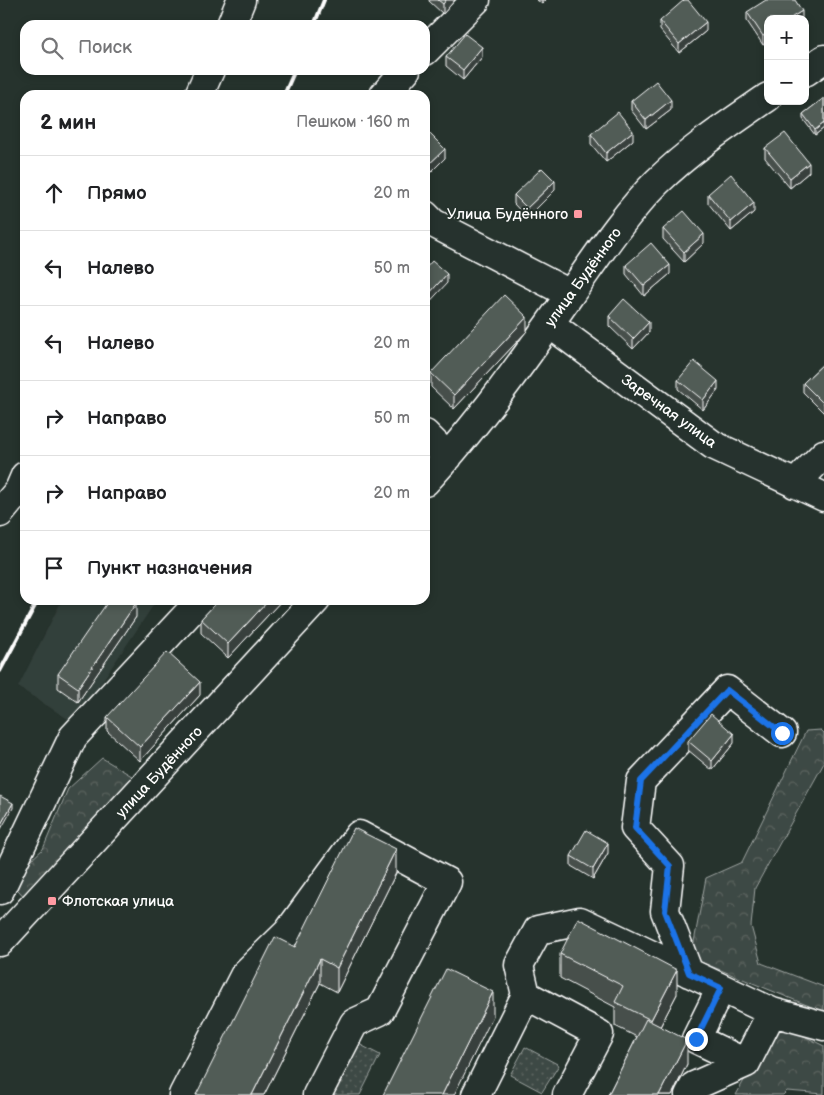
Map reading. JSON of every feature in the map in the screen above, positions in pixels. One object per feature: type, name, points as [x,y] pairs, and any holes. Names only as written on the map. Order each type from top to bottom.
[{"type":"street","points":[[233,20],[241,0]]},
{"type":"street","points":[[430,46],[476,0]]},
{"type":"street","points":[[809,69],[824,59]]},
{"type":"street","points":[[201,90],[208,75]]},
{"type":"street","points":[[388,90],[402,75]]},
{"type":"street","name":"улица Будённого","points":[[430,477],[448,457],[550,324],[614,233],[655,184],[695,147],[764,100]]},
{"type":"street","points":[[430,220],[570,294]]},
{"type":"street","name":"Заречная улица","points":[[550,324],[713,445],[824,498]]},
{"type":"street","points":[[430,439],[448,457]]},
{"type":"street","points":[[795,484],[824,454]]},
{"type":"street","points":[[0,513],[20,488]]},
{"type":"street","points":[[0,890],[73,737],[196,605]]},
{"type":"street","name":"улица Будённого","points":[[0,942],[311,605]]},
{"type":"street","points":[[689,973],[665,911],[670,866],[635,828],[641,781],[727,690],[782,733]]},
{"type":"street","points":[[182,1095],[244,974],[288,932],[359,835],[447,882],[380,1011],[354,1023],[316,1095]]},
{"type":"street","points":[[476,1095],[526,995],[518,965],[538,930],[580,921],[772,1012],[824,1026]]},
{"type":"street","points":[[721,988],[696,1039],[746,1063]]},
{"type":"street","points":[[526,995],[598,1034],[567,1095]]},
{"type":"street","points":[[690,1095],[694,1086],[746,1063],[772,1012]]},
{"type":"shaded area","points":[[59,605],[154,605],[74,723],[18,687]]},
{"type":"green space","points":[[821,730],[824,733],[824,763],[755,888],[751,926],[761,963],[824,987],[824,1012],[691,958],[706,878],[742,862],[806,731]]},
{"type":"green space","points":[[102,758],[140,781],[28,901],[9,880],[43,849],[68,789]]},
{"type":"green space","points":[[776,1022],[824,1046],[824,1094],[787,1091],[783,1095],[736,1095]]},
{"type":"green space","points":[[351,1040],[380,1055],[360,1095],[324,1095]]},
{"type":"green space","points":[[525,1047],[559,1065],[542,1092],[510,1075]]},
{"type":"building","points":[[438,0],[446,0],[443,4]]},
{"type":"building","points":[[684,0],[688,0],[706,22],[679,44],[660,21]]},
{"type":"building","points":[[766,0],[795,0],[802,11],[796,15],[764,15],[763,36],[747,12]]},
{"type":"building","points":[[465,34],[482,47],[463,70],[446,57]]},
{"type":"building","points":[[656,81],[671,100],[646,120],[631,101]]},
{"type":"building","points":[[824,98],[824,123],[815,130],[803,114]]},
{"type":"building","points":[[618,112],[633,131],[606,153],[591,134]]},
{"type":"building","points":[[785,133],[809,163],[790,178],[765,148]]},
{"type":"building","points":[[430,134],[445,149],[430,163]]},
{"type":"building","points":[[542,168],[555,181],[527,208],[514,195]]},
{"type":"building","points":[[731,174],[754,203],[731,222],[708,194]]},
{"type":"building","points":[[684,211],[704,234],[684,252],[663,229]]},
{"type":"building","points":[[651,243],[670,265],[644,286],[626,265]]},
{"type":"building","points":[[432,261],[447,274],[430,293],[430,263]]},
{"type":"building","points":[[504,295],[527,317],[454,395],[431,373]]},
{"type":"building","points":[[624,299],[649,322],[633,339],[609,316]]},
{"type":"building","points":[[694,361],[718,381],[703,400],[678,380]]},
{"type":"building","points":[[824,363],[824,404],[803,383]]},
{"type":"building","points":[[106,605],[135,605],[78,688],[58,674]]},
{"type":"building","points":[[214,605],[264,605],[228,644],[201,619]]},
{"type":"building","points":[[167,652],[200,682],[140,747],[107,717]]},
{"type":"building","points":[[711,714],[734,734],[712,761],[688,741]]},
{"type":"building","points":[[0,796],[13,803],[1,824],[0,823]]},
{"type":"building","points":[[354,828],[396,849],[337,968],[320,959],[252,1095],[196,1095],[275,937],[295,947]]},
{"type":"building","points":[[586,830],[608,843],[593,869],[571,856]]},
{"type":"building","points":[[578,918],[677,970],[651,1020],[615,1002],[623,986],[560,954]]},
{"type":"building","points":[[446,969],[493,992],[442,1095],[383,1095]]},
{"type":"building","points":[[646,1019],[687,1040],[659,1095],[608,1095]]},
{"type":"railway","points":[[316,20],[324,0]]},
{"type":"railway","points":[[286,90],[293,75]]},
{"type":"railway","points":[[0,671],[35,605]]},
{"type":"place","name":"Улица Будённого","points":[[578,214]]},
{"type":"place","name":"Флотская улица","points":[[52,901]]},
{"type":"route","points":[[696,1039],[721,988],[689,973],[665,911],[670,866],[635,828],[641,781],[727,690],[782,733]]}]
